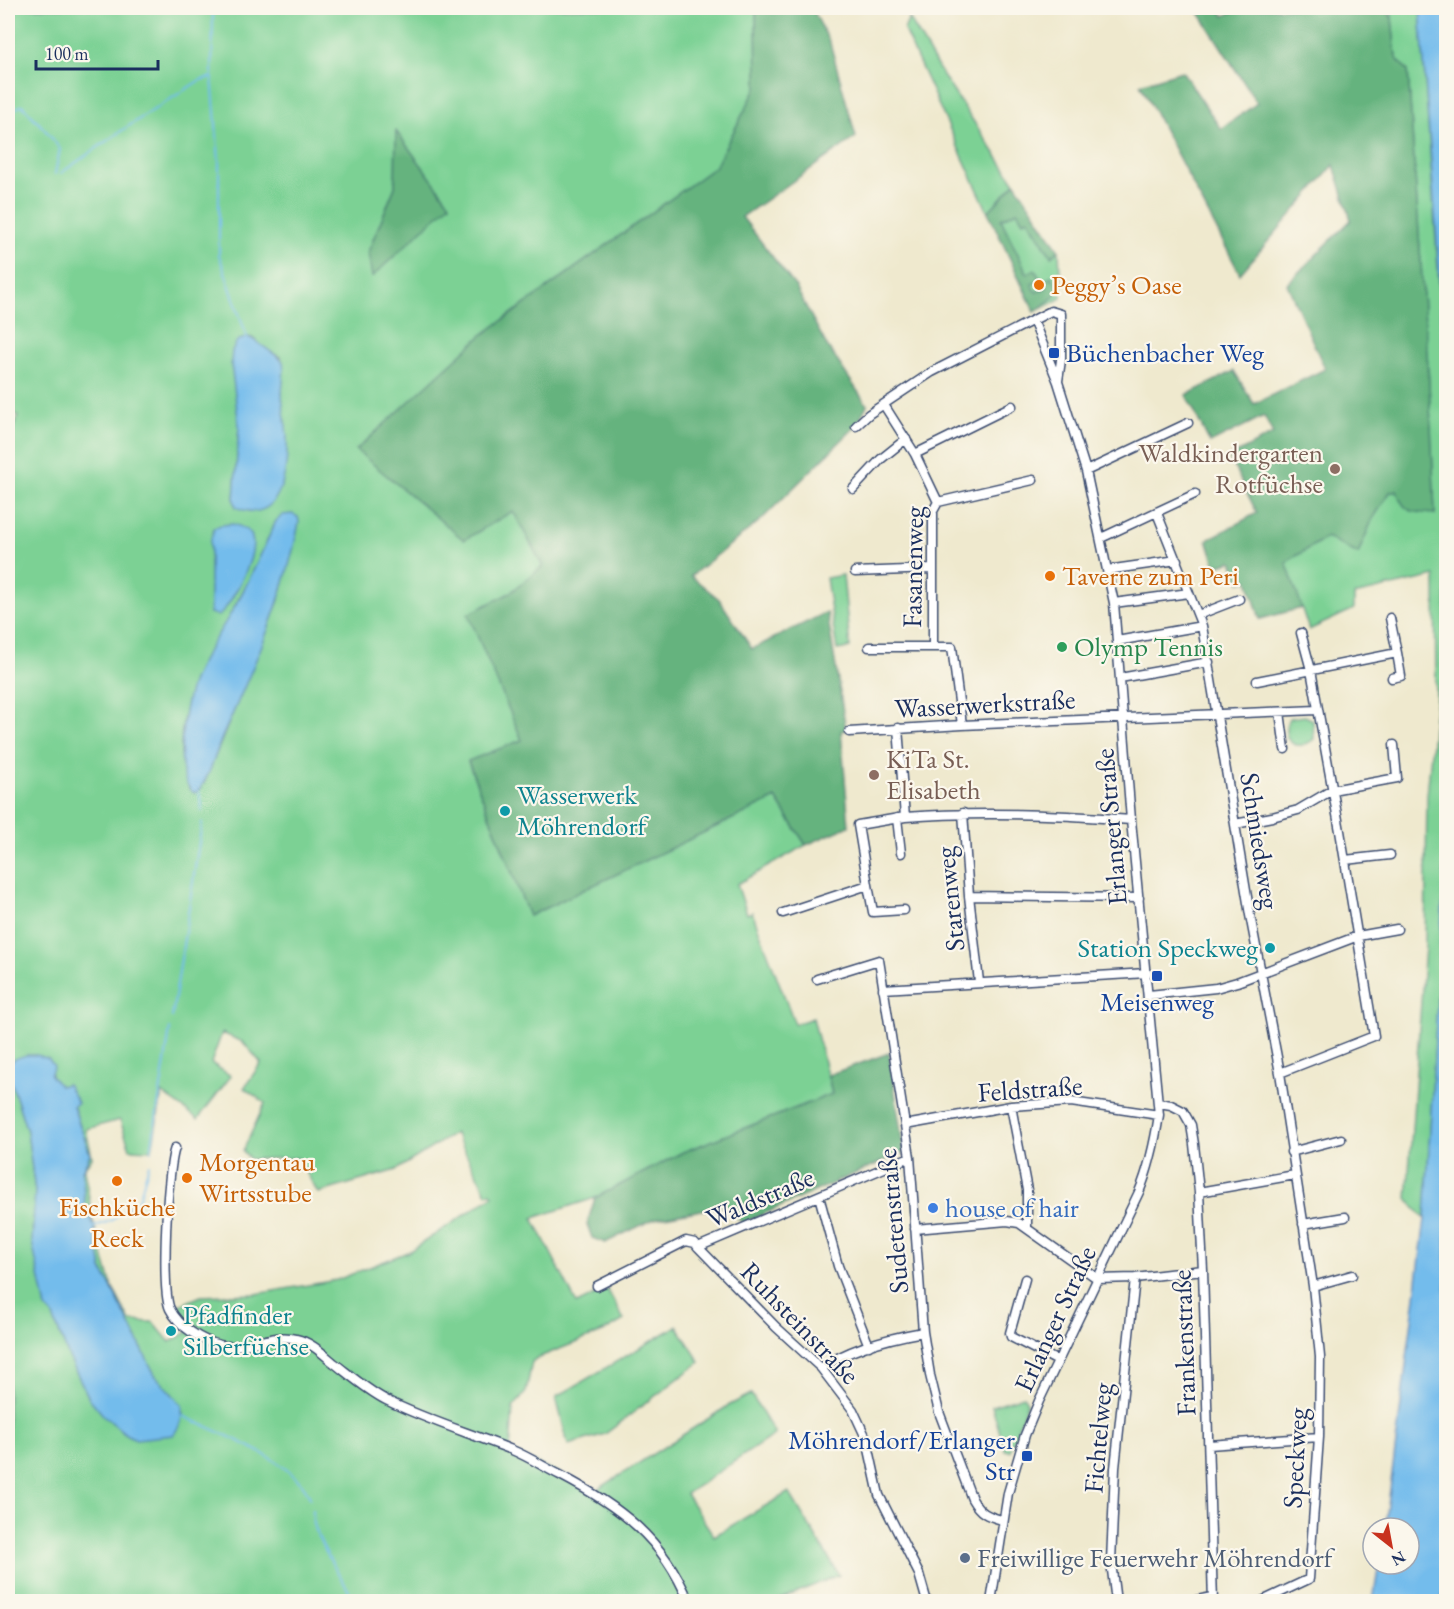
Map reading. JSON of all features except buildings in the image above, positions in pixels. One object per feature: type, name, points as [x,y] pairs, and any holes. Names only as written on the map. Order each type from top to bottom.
[{"type":"street","name":"Erlanger Straße","points":[[991,1602],[1002,1520],[1025,1436],[1147,1173],[1159,1114],[1122,718],[1114,603],[1086,471],[1058,382],[1032,320],[1052,311],[1061,314],[1061,360],[1058,382]]},
{"type":"street","points":[[856,426],[932,372],[1032,320]]},
{"type":"street","name":"Fasanenweg","points":[[884,405],[915,454],[938,502],[933,511],[933,647],[952,647],[962,725]]},
{"type":"street","points":[[915,454],[1012,406]]},
{"type":"street","points":[[1086,471],[1188,423]]},
{"type":"street","points":[[853,489],[881,459],[906,439]]},
{"type":"street","points":[[938,502],[1033,480]]},
{"type":"street","points":[[1101,538],[1195,494]]},
{"type":"street","name":"Schmiedsweg","points":[[1157,513],[1178,560],[1202,626],[1262,974]]},
{"type":"street","points":[[1107,570],[1178,560]]},
{"type":"street","points":[[855,572],[932,569]]},
{"type":"street","points":[[1114,603],[1189,593]]},
{"type":"street","points":[[1198,615],[1239,599]]},
{"type":"street","points":[[1390,618],[1401,676],[1392,678]]},
{"type":"street","points":[[1118,641],[1202,626]]},
{"type":"street","points":[[1280,1073],[1374,1036],[1311,670],[1301,633]]},
{"type":"street","points":[[869,647],[933,647]]},
{"type":"street","points":[[1257,681],[1397,653]]},
{"type":"street","points":[[1120,678],[1209,662]]},
{"type":"street","name":"Wasserwerkstraße","points":[[849,732],[1317,710]]},
{"type":"street","points":[[1280,712],[1285,749]]},
{"type":"street","points":[[898,728],[901,853]]},
{"type":"street","points":[[1235,824],[1298,810],[1332,790],[1397,778],[1394,745]]},
{"type":"street","points":[[904,910],[873,912],[858,825],[901,818],[963,813],[1029,813],[1131,820]]},
{"type":"street","name":"Starenweg","points":[[963,813],[969,896],[980,982]]},
{"type":"street","points":[[1345,860],[1390,855]]},
{"type":"street","points":[[783,913],[868,885]]},
{"type":"street","points":[[969,896],[1139,898]]},
{"type":"street","points":[[1149,995],[1216,988],[1262,974],[1358,936],[1397,929]]},
{"type":"street","name":"Sudetenstraße","points":[[817,979],[879,960],[910,1156],[923,1332],[930,1375],[939,1412],[972,1499],[986,1516],[1002,1520]]},
{"type":"street","points":[[883,989],[1146,973]]},
{"type":"street","name":"Speckweg","points":[[1260,1602],[1309,1579],[1319,1437],[1320,1357],[1313,1286],[1262,974]]},
{"type":"street","name":"Feldstraße","points":[[904,1125],[1011,1106],[1071,1102],[1159,1114]]},
{"type":"street","name":"Frankenstraße","points":[[1159,1103],[1171,1105],[1183,1111],[1191,1125],[1199,1192],[1213,1599]]},
{"type":"street","points":[[1011,1106],[1027,1190],[1027,1227]]},
{"type":"street","points":[[1291,1152],[1341,1139]]},
{"type":"street","points":[[175,1148],[170,1163],[166,1296],[169,1308],[190,1331],[221,1346],[235,1346],[274,1338],[297,1339],[314,1347],[386,1400],[502,1446],[585,1488],[638,1524],[651,1538],[679,1579],[689,1602]]},
{"type":"street","name":"Waldstraße","points":[[597,1286],[686,1241],[695,1243],[698,1247],[910,1156]]},
{"type":"street","points":[[1199,1192],[1295,1175]]},
{"type":"street","points":[[819,1196],[838,1266],[869,1346]]},
{"type":"street","points":[[1303,1224],[1345,1217]]},
{"type":"street","points":[[915,1229],[1007,1221],[1018,1223],[1027,1227],[1098,1279],[1135,1278],[1203,1270]]},
{"type":"street","name":"Ruhsteinstraße","points":[[698,1247],[776,1327],[821,1368],[848,1402],[867,1440],[879,1495],[919,1574],[927,1602]]},
{"type":"street","points":[[1313,1286],[1352,1275]]},
{"type":"street","name":"Fichtelweg","points":[[1116,1602],[1111,1562],[1115,1468],[1135,1278]]},
{"type":"street","points":[[1025,1279],[1011,1336],[1058,1361]]},
{"type":"street","points":[[821,1368],[869,1346],[899,1336],[923,1332]]},
{"type":"street","points":[[1209,1445],[1319,1437]]},
{"type":"street","points":[[1188,1602],[1213,1599]]},
{"type":"green space","points":[[8,8],[756,8],[757,87],[715,167],[481,336],[357,450],[513,511],[543,567],[510,593],[469,614],[522,740],[468,762],[529,916],[776,798],[806,845],[737,884],[747,914],[752,912],[795,1024],[813,1018],[832,1094],[683,1152],[595,1198],[533,1218],[577,1304],[607,1289],[624,1320],[605,1331],[532,1362],[526,1392],[513,1408],[510,1451],[597,1490],[728,1406],[751,1394],[775,1434],[686,1494],[714,1536],[789,1492],[839,1575],[774,1602],[27,1601],[8,1586],[8,1072],[27,1131],[35,1191],[32,1227],[46,1308],[52,1314],[89,1398],[183,1416],[182,1406],[155,1375],[102,1269],[94,1227],[85,1205],[82,1171],[90,1154],[73,1105],[78,1103],[51,1078],[51,1070],[8,1065],[8,444],[18,416],[8,407]],"holes":[[[396,132],[450,204],[368,252],[395,187]],[[247,337],[253,338],[264,349],[281,357],[283,363],[282,394],[236,507],[234,500],[239,426],[237,342]],[[276,521],[279,600],[204,784],[189,789],[183,765],[181,740],[189,697],[206,658],[248,581]],[[222,1033],[243,1042],[261,1063],[244,1088],[265,1103],[243,1151],[250,1159],[298,1158],[318,1193],[396,1170],[455,1133],[487,1194],[491,1193],[493,1196],[410,1251],[337,1280],[256,1294],[201,1296],[173,1308],[188,1332],[170,1342],[153,1322],[130,1321],[112,1286],[93,1221],[84,1169],[92,1157],[86,1129],[120,1120],[130,1149],[152,1150],[162,1093],[198,1119],[231,1076],[211,1063]]]},
{"type":"green space","points":[[756,8],[812,8],[830,43],[856,137],[742,217],[795,286],[826,344],[867,405],[856,426],[761,520],[691,576],[719,599],[752,649],[827,612],[846,730],[841,731],[849,826],[806,845],[776,798],[529,916],[468,761],[522,740],[468,614],[510,593],[543,566],[513,511],[464,540],[356,450],[481,336],[715,167],[757,87]]},
{"type":"green space","points":[[1196,8],[1219,8],[1224,16],[1240,8],[1385,8],[1392,18],[1396,58],[1408,71],[1429,383],[1435,514],[1410,510],[1402,504],[1397,490],[1390,492],[1372,520],[1358,554],[1327,537],[1286,562],[1302,608],[1260,619],[1248,580],[1240,582],[1232,561],[1216,566],[1207,540],[1257,513],[1229,457],[1273,434],[1264,416],[1210,443],[1186,395],[1234,371],[1254,404],[1325,369],[1287,284],[1351,220],[1334,165],[1240,274],[1140,84],[1182,71],[1221,129],[1257,103]]},
{"type":"green space","points":[[1391,8],[1420,8],[1446,385],[1446,843],[1425,1219],[1407,1199],[1425,946],[1427,796],[1436,699],[1435,576],[1354,595],[1354,609],[1309,630],[1286,562],[1327,537],[1358,554],[1372,520],[1390,492],[1397,490],[1435,514],[1429,383],[1408,71],[1396,58]]},
{"type":"green space","points":[[909,18],[943,76],[1015,183],[988,212],[904,30]]},
{"type":"green space","points":[[396,131],[450,204],[372,277],[368,252],[395,187]]},
{"type":"green space","points":[[1015,183],[1059,250],[1051,256],[1028,219],[1023,221],[1017,211],[1001,219],[1027,273],[1035,270],[1041,280],[1032,284],[1036,292],[1046,288],[1044,281],[1051,276],[1059,287],[1056,295],[1035,312],[988,212]]},
{"type":"green space","points":[[1017,210],[1028,219],[1051,256],[1059,250],[1061,298],[1035,312],[1017,275],[1001,219]]},
{"type":"green space","points":[[843,575],[850,648],[837,650],[826,578]]},
{"type":"green space","points":[[1305,716],[1313,720],[1314,739],[1307,744],[1295,745],[1288,738],[1286,725],[1289,718]]},
{"type":"green space","points":[[889,1053],[904,1152],[743,1223],[723,1206],[654,1219],[605,1243],[592,1238],[587,1224],[595,1198],[683,1152],[832,1094],[828,1075]]},
{"type":"green space","points":[[677,1326],[700,1362],[605,1434],[568,1445],[556,1397]]},
{"type":"green space","points":[[1024,1396],[1027,1403],[1010,1451],[1005,1450],[992,1406]]},
{"type":"water","points":[[1420,8],[1446,8],[1446,367]]},
{"type":"water","points":[[247,337],[266,348],[283,362],[282,395],[287,440],[286,467],[278,493],[272,503],[263,509],[251,511],[236,507],[234,500],[239,426],[231,363],[232,351],[237,341]]},
{"type":"water","points":[[292,514],[298,517],[299,522],[277,604],[210,771],[199,790],[194,793],[187,784],[182,758],[183,725],[191,686],[207,653],[243,591],[276,521],[283,515]]},
{"type":"water","points":[[233,524],[250,533],[253,541],[252,552],[237,589],[219,616],[210,613],[210,542],[214,528]]},
{"type":"water","points":[[1446,843],[1446,1578],[1442,1601],[1373,1601],[1377,1576],[1421,1576],[1421,1516],[1387,1516],[1425,1219]]},
{"type":"water","points":[[27,1055],[49,1059],[54,1066],[50,1075],[60,1086],[67,1084],[78,1103],[73,1106],[90,1154],[82,1171],[85,1205],[94,1227],[102,1269],[155,1375],[182,1405],[181,1421],[173,1435],[136,1439],[127,1435],[103,1415],[89,1398],[52,1314],[46,1308],[32,1242],[35,1191],[27,1131],[8,1072],[11,1062]]},
{"type":"waterway","points":[[213,8],[212,77],[219,161],[219,255],[247,337]]},
{"type":"waterway","points":[[61,173],[200,80],[212,77]]},
{"type":"waterway","points":[[8,113],[22,105],[47,132],[60,149],[55,174]]},
{"type":"waterway","points":[[199,791],[202,811]]},
{"type":"waterway","points":[[172,1017],[202,823]]},
{"type":"waterway","points":[[151,1151],[170,1029]]},
{"type":"waterway","points":[[94,1227],[112,1220],[139,1199],[149,1164]]},
{"type":"waterway","points":[[183,1416],[235,1439],[273,1460],[302,1485],[310,1498]]},
{"type":"waterway","points":[[312,1510],[313,1521],[322,1545],[355,1602]]},
{"type":"place","name":"Peggy’s Oase","points":[[1039,285]]},
{"type":"place","name":"Büchenbacher Weg","points":[[1054,353]]},
{"type":"place","name":"Waldkindergarten Rotfüchse","points":[[1335,469]]},
{"type":"place","name":"Taverne zum Peri","points":[[1050,576]]},
{"type":"place","name":"Olymp Tennis","points":[[1062,647]]},
{"type":"place","name":"KiTa St. Elisabeth","points":[[874,775]]},
{"type":"place","name":"Wasserwerk Möhrendorf","points":[[505,811]]},
{"type":"place","name":"Station Speckweg","points":[[1270,948]]},
{"type":"place","name":"Meisenweg","points":[[1157,976]]},
{"type":"place","name":"Morgentau Wirtsstube","points":[[187,1178]]},
{"type":"place","name":"Fischküche Reck","points":[[117,1181]]},
{"type":"place","name":"house of hair","points":[[933,1208]]},
{"type":"place","name":"Pfadfinder Silberfüchse","points":[[171,1331]]},
{"type":"place","name":"Möhrendorf/Erlanger Str","points":[[1027,1456]]},
{"type":"place","name":"Freiwillige Feuerwehr Möhrendorf","points":[[965,1558]]}]
